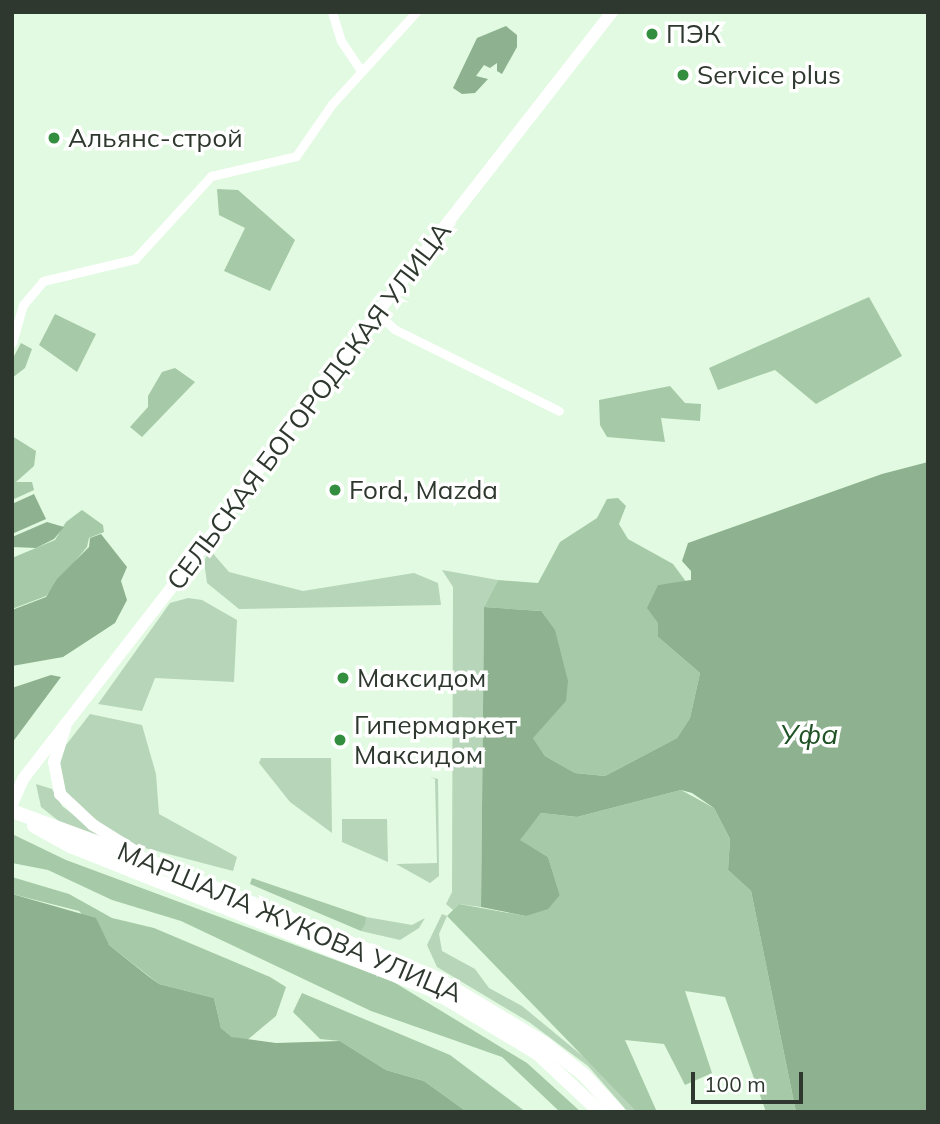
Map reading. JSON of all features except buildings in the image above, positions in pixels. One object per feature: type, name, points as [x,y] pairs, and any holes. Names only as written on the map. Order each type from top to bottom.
[{"type":"main road","name":"СЕЛЬСКАЯ БОГОРОДСКАЯ УЛИЦА","points":[[12,804],[23,779],[202,548],[376,312],[612,12]]},
{"type":"main road","points":[[69,718],[54,762],[60,794],[93,825],[153,863]]},
{"type":"main road","name":"МАРШАЛА ЖУКОВА УЛИЦА","points":[[12,812],[153,863],[436,978],[544,1043],[584,1075],[618,1112]]},
{"type":"main road","name":"МАРШАЛА ЖУКОВА УЛИЦА","points":[[12,812],[70,846],[430,989],[537,1053],[600,1112]]},
{"type":"street","points":[[332,12],[341,41],[361,71]]},
{"type":"street","points":[[12,343],[23,305],[43,281],[135,259],[211,176],[296,156],[361,71],[416,12]]},
{"type":"street","points":[[376,312],[394,328],[559,411]]},
{"type":"shaded area","points":[[217,189],[238,190],[295,240],[270,291],[224,271],[245,228],[219,215]]},
{"type":"shaded area","points":[[869,297],[902,356],[816,404],[775,370],[718,390],[709,368]]},
{"type":"shaded area","points":[[55,314],[96,334],[77,372],[39,345]]},
{"type":"shaded area","points":[[21,343],[32,349],[25,368],[12,378],[12,360]]},
{"type":"shaded area","points":[[175,368],[195,382],[142,437],[130,427],[148,407],[148,396],[162,372]]},
{"type":"shaded area","points":[[670,386],[685,403],[701,404],[700,421],[661,418],[665,442],[607,437],[600,425],[599,400]]},
{"type":"shaded area","points":[[12,436],[36,451],[34,466],[16,482],[32,482],[34,490],[12,500]]},
{"type":"shaded area","points":[[618,498],[626,506],[619,524],[628,539],[673,564],[687,583],[658,585],[658,637],[700,673],[690,718],[677,738],[605,776],[575,773],[545,756],[532,737],[541,611],[484,607],[498,580],[538,583],[560,542],[597,518],[607,499]]},
{"type":"shaded area","points":[[82,510],[103,525],[104,532],[89,538],[87,547],[46,596],[12,609],[12,558],[55,540],[66,522]]},
{"type":"shaded area","points":[[210,550],[229,572],[303,591],[414,573],[438,583],[441,605],[239,609],[207,583],[204,561]]},
{"type":"shaded area","points":[[442,570],[498,580],[484,607],[481,907],[459,904],[453,910],[446,904],[452,892],[453,587]]},
{"type":"shaded area","points":[[188,598],[202,600],[237,620],[234,682],[155,678],[142,711],[98,704],[170,603]]},
{"type":"shaded area","points":[[90,714],[142,725],[156,774],[159,814],[237,857],[233,871],[130,844],[67,799],[60,764],[66,745]]},
{"type":"shaded area","points":[[261,758],[331,758],[332,833],[290,802],[259,763]]},
{"type":"shaded area","points":[[430,777],[438,779],[439,876],[430,883],[396,864],[437,863],[435,779]]},
{"type":"shaded area","points":[[36,784],[52,789],[62,806],[103,838],[60,822],[41,807]]},
{"type":"shaded area","points":[[681,790],[714,808],[730,839],[728,870],[751,891],[796,1112],[766,1112],[725,997],[685,991],[712,1073],[685,1085],[664,1044],[625,1040],[657,1112],[637,1112],[447,916],[459,904],[526,916],[560,895],[548,857],[519,840],[541,813],[577,817]]},
{"type":"shaded area","points":[[342,819],[387,819],[388,862],[342,842]]},
{"type":"shaded area","points":[[12,834],[66,860],[392,981],[527,1063],[581,1112],[560,1112],[502,1057],[371,1011],[181,921],[112,900],[48,870],[12,863]]},
{"type":"shaded area","points":[[12,877],[69,894],[112,918],[154,928],[270,977],[286,987],[276,1016],[246,1041],[232,1037],[221,1028],[214,998],[159,984],[109,945],[79,911],[12,894]]},
{"type":"shaded area","points":[[252,878],[366,917],[365,924],[361,931],[250,884]]},
{"type":"shaded area","points":[[442,914],[447,916],[439,934],[442,951],[475,969],[489,988],[522,1006],[607,1076],[639,1112],[628,1112],[588,1066],[529,1022],[437,967],[427,945]]},
{"type":"shaded area","points":[[366,917],[412,925],[425,918],[419,928],[400,940],[361,931]]},
{"type":"shaded area","points":[[302,993],[450,1055],[526,1112],[467,1112],[424,1081],[386,1070],[340,1041],[320,1039],[293,1012]]},
{"type":"water","points":[[506,26],[517,35],[517,47],[502,74],[497,71],[497,63],[490,68],[484,65],[476,76],[488,79],[475,93],[462,94],[453,88],[477,38]]},
{"type":"water","name":"Уфа","points":[[928,462],[928,1112],[796,1112],[751,891],[728,870],[730,839],[714,808],[692,793],[681,790],[577,817],[541,813],[520,840],[548,857],[560,895],[548,909],[526,916],[481,907],[484,607],[541,611],[555,630],[568,681],[566,701],[533,738],[545,756],[575,773],[605,776],[677,738],[690,718],[700,673],[658,637],[658,623],[647,608],[658,585],[691,580],[691,571],[682,561],[688,543],[882,474]]},
{"type":"water","points":[[34,494],[46,519],[12,534],[12,504]]},
{"type":"water","points":[[47,522],[64,527],[54,539],[36,548],[12,547],[12,537]]},
{"type":"water","points":[[101,534],[127,567],[121,581],[127,600],[115,623],[63,657],[12,666],[12,610],[46,597],[57,579],[89,547],[90,538]]},
{"type":"water","points":[[51,675],[61,677],[12,743],[12,688]]},
{"type":"water","points":[[12,894],[96,918],[109,945],[159,984],[214,998],[221,1028],[232,1037],[276,1043],[340,1041],[386,1070],[424,1081],[467,1112],[12,1112]]},
{"type":"place","name":"ПЭК","points":[[652,34]]},
{"type":"place","name":"Service plus","points":[[683,75]]},
{"type":"place","name":"Альянс-строй","points":[[54,138]]},
{"type":"place","name":"Ford, Mazda","points":[[335,490]]},
{"type":"place","name":"Максидом","points":[[343,678]]},
{"type":"place","name":"Гипермаркет Максидом","points":[[340,740]]}]
